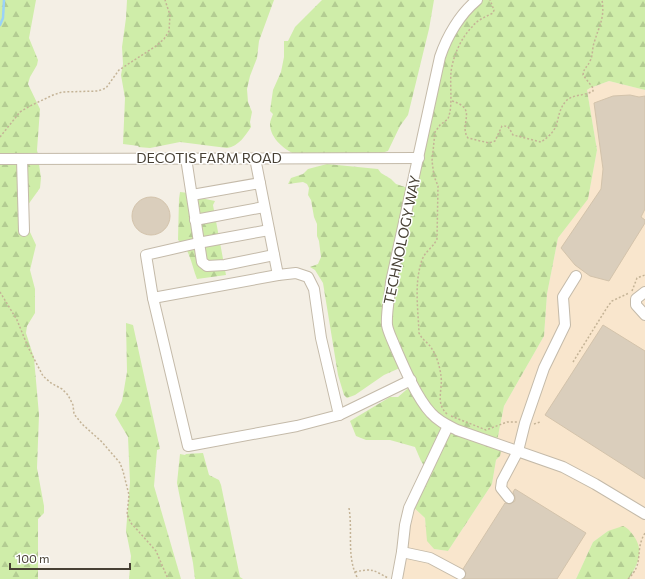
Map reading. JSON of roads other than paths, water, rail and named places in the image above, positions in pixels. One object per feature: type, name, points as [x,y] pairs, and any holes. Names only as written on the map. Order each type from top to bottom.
[{"type":"street","name":"TECHNOLOGY WAY","points":[[477,0],[457,22],[443,48],[392,282],[387,312],[388,327],[401,362],[431,414],[448,426],[563,467],[645,514]]},
{"type":"street","points":[[186,158],[202,262],[207,266],[225,265],[274,255]]},
{"type":"street","points":[[255,158],[278,275]]},
{"type":"street","name":"DECOTIS FARM ROAD","points":[[0,159],[419,158]]},
{"type":"street","points":[[22,159],[24,231]]},
{"type":"street","points":[[192,194],[260,183]]},
{"type":"street","points":[[195,220],[264,207]]},
{"type":"street","points":[[269,230],[198,243],[146,255],[153,298],[188,446],[297,426],[339,415],[411,380]]},
{"type":"street","points":[[153,298],[278,275],[296,273],[308,277],[314,289],[321,338],[339,415]]},
{"type":"street","points":[[509,498],[501,488],[502,481],[510,469],[518,451],[525,423],[544,368],[565,325],[563,297],[576,276]]},
{"type":"street","points":[[645,292],[636,299],[636,305],[645,315]]},
{"type":"street","points":[[397,579],[409,508],[448,426]]},
{"type":"street","points":[[402,552],[430,558],[460,574]]},
{"type":"waterway","points":[[0,25],[3,18],[4,0]]}]
